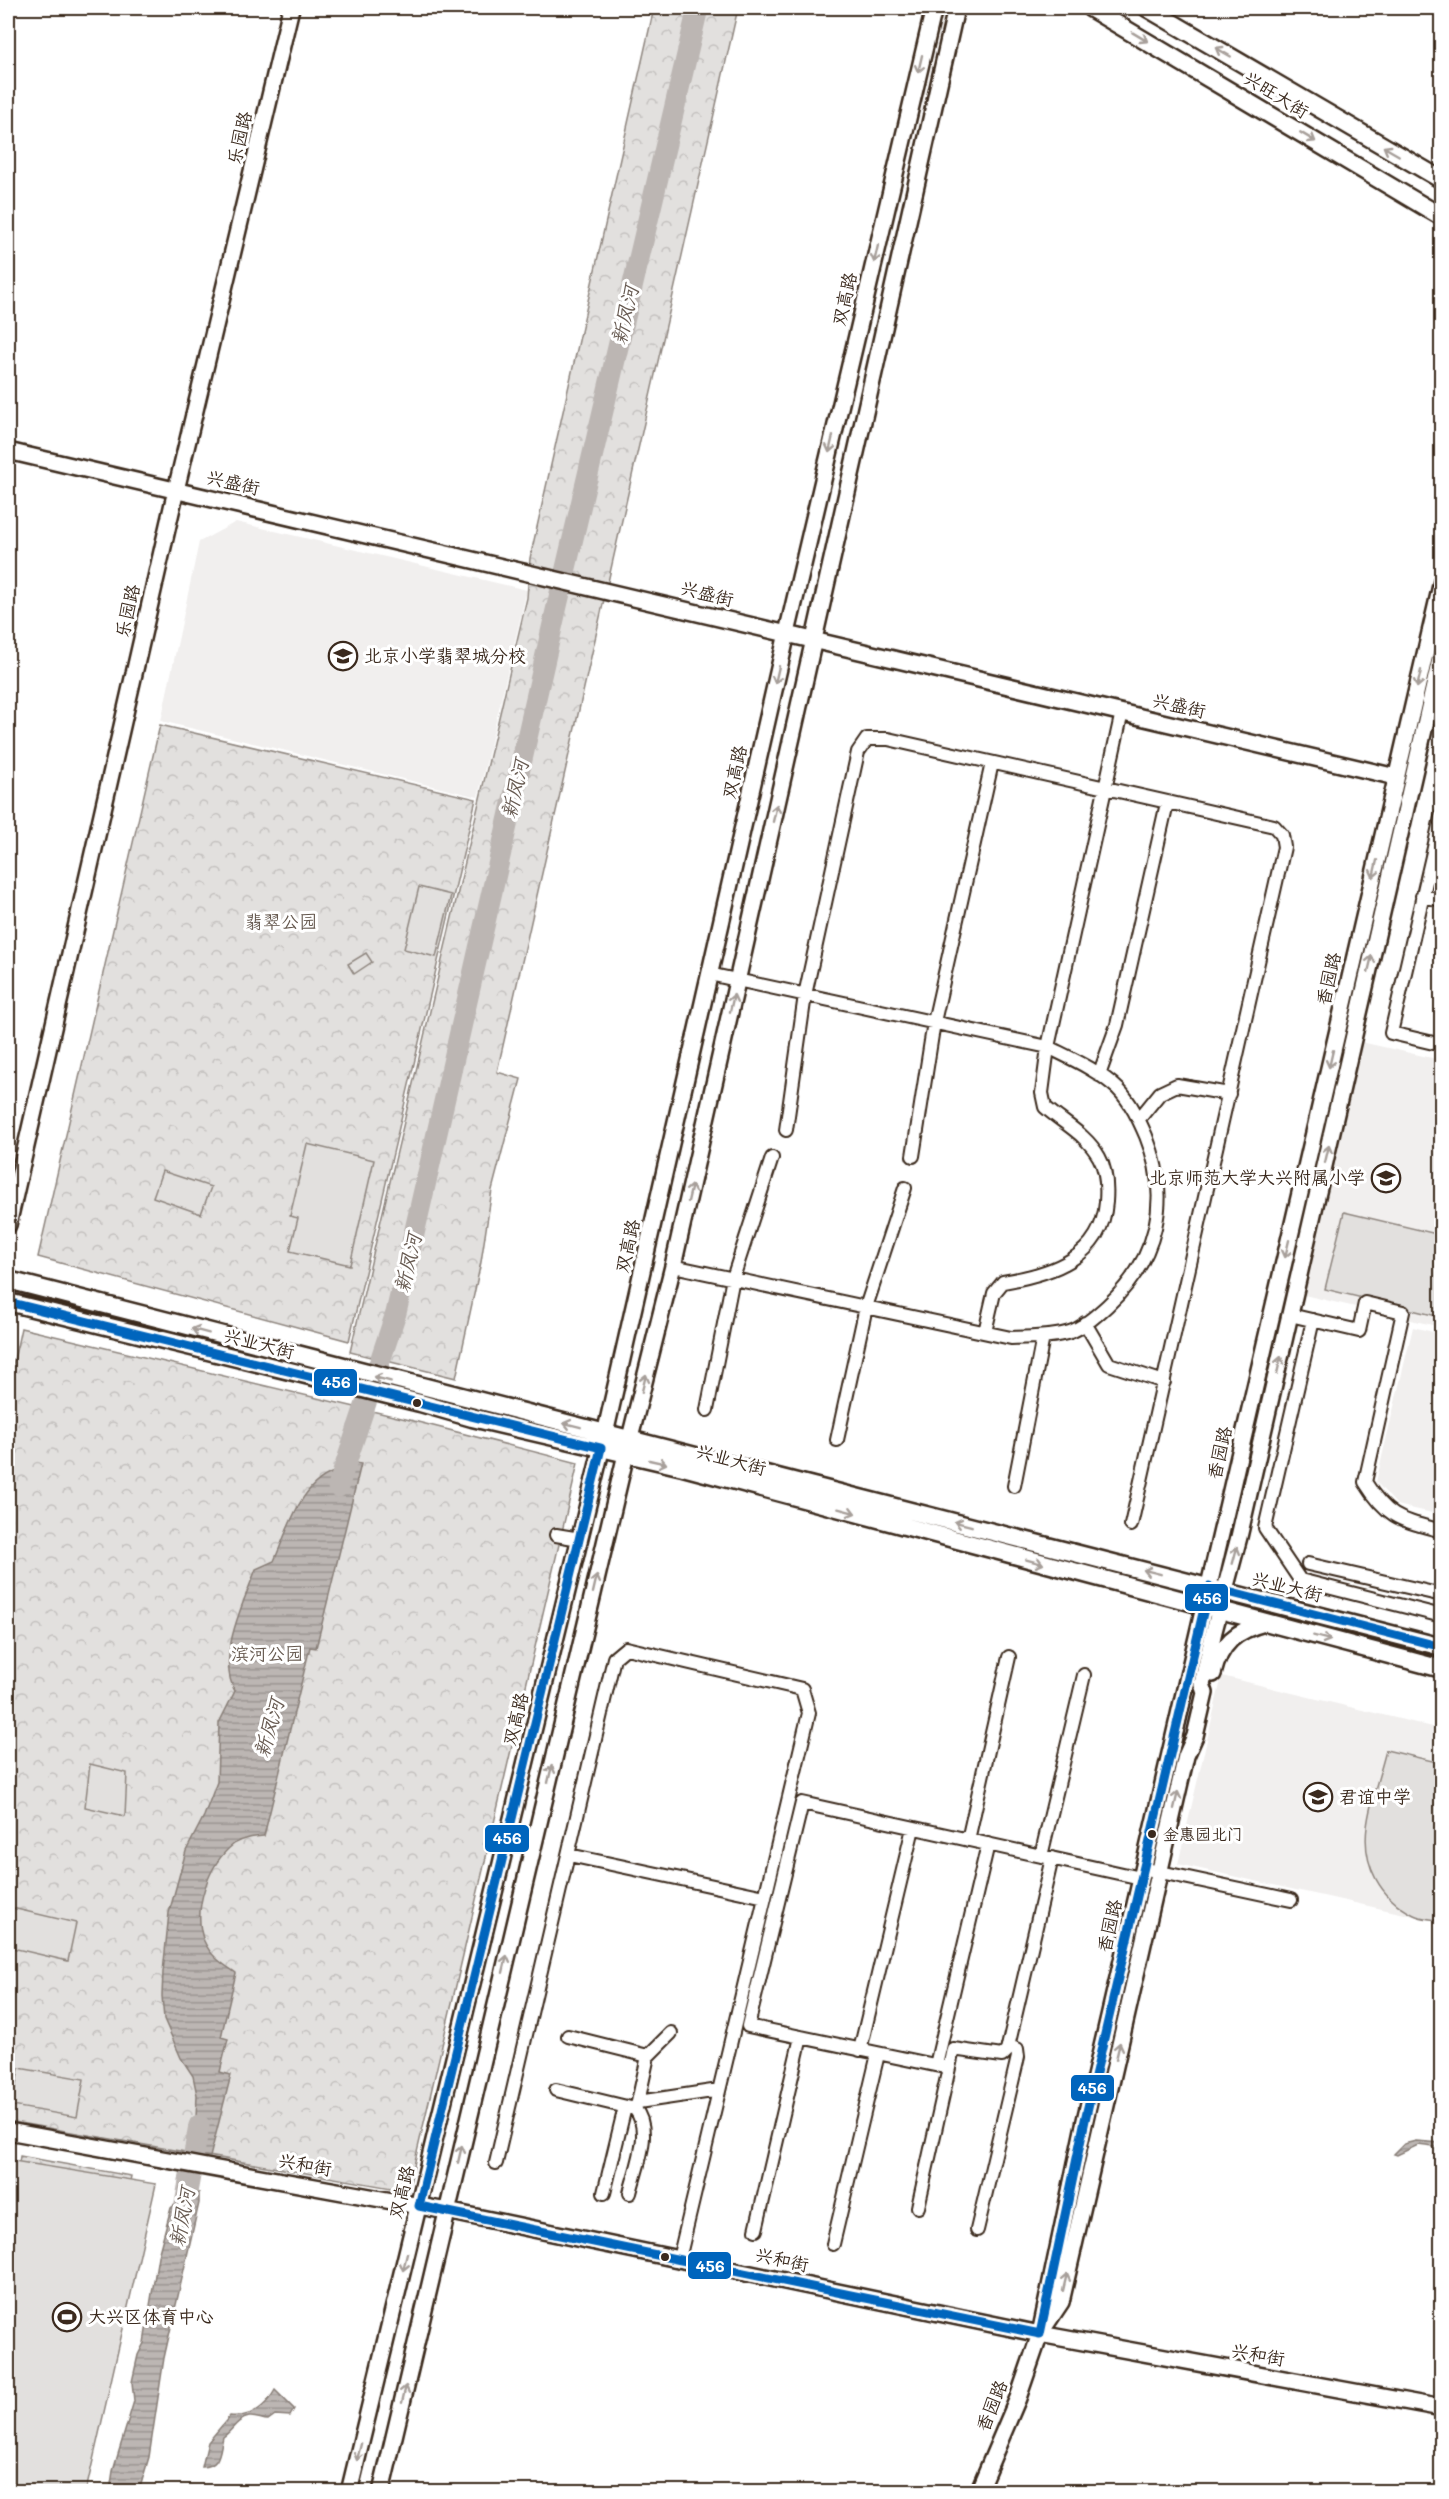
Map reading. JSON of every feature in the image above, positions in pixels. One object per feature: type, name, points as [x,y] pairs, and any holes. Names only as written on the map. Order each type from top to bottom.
[{"type":"main road","name":"兴旺大街","points":[[1090,8],[1442,217]]},
{"type":"main road","name":"兴旺大街","points":[[1148,8],[1442,180]]},
{"type":"main road","name":"兴业大街","points":[[8,1280],[406,1392],[472,1418],[603,1441],[1217,1589],[1442,1647]]},
{"type":"main road","name":"兴业大街","points":[[8,1302],[356,1379]]},
{"type":"main road","name":"兴业大街","points":[[627,1447],[1212,1609],[1442,1669]]},
{"type":"street","name":"乐园路","points":[[8,1225],[176,490],[291,8]]},
{"type":"street","name":"双高路","points":[[349,2492],[580,1539],[787,633],[934,8]]},
{"type":"street","points":[[381,2492],[627,1447],[674,1266],[956,8]]},
{"type":"street","points":[[939,85],[960,32],[966,8]]},
{"type":"street","name":"兴盛街","points":[[8,451],[597,587],[1396,777]]},
{"type":"street","name":"香园路","points":[[978,2492],[1018,2398],[1040,2334],[1085,2120],[1142,1873],[1217,1589],[1396,777],[1442,581]]},
{"type":"street","name":"香园路","points":[[1217,1589],[1239,1537],[1442,651]]},
{"type":"street","points":[[985,1332],[994,1293],[1004,1282],[1036,1277],[1063,1266],[1086,1248],[1105,1220],[1107,1189],[1100,1158],[1076,1129],[1045,1107],[1042,1093],[1048,1047],[1122,712]]},
{"type":"street","points":[[786,1130],[805,994],[858,752],[867,739],[888,739],[1274,826],[1282,835],[1284,847],[1131,1525]]},
{"type":"street","points":[[913,1156],[934,1022],[992,763]]},
{"type":"street","points":[[1100,1076],[1117,1025],[1167,803]]},
{"type":"street","points":[[1442,813],[1390,1033],[1442,1045]]},
{"type":"street","points":[[1422,896],[1442,900]]},
{"type":"street","points":[[674,1266],[1011,1338],[1043,1337],[1071,1332],[1095,1317],[1132,1281],[1146,1256],[1156,1226],[1158,1187],[1154,1156],[1139,1119],[1119,1090],[1100,1076],[1048,1047],[709,974]]},
{"type":"street","points":[[1139,1119],[1160,1093],[1177,1085],[1202,1087],[1229,1094]]},
{"type":"street","points":[[707,1410],[733,1278],[772,1158]]},
{"type":"street","points":[[837,1440],[866,1307],[905,1188]]},
{"type":"street","points":[[1290,1315],[1359,1331],[1365,1303],[1403,1312],[1365,1482],[1379,1504],[1401,1521],[1442,1531]]},
{"type":"street","points":[[1313,1320],[1265,1528],[1300,1580],[1442,1616]]},
{"type":"street","points":[[1085,1323],[1109,1364],[1164,1382]]},
{"type":"street","points":[[1014,1486],[1043,1337]]},
{"type":"street","points":[[556,1535],[580,1539]]},
{"type":"street","points":[[1308,1564],[1442,1596]]},
{"type":"street","name":"香园路","points":[[1040,2334],[1061,2302],[1186,1756],[1195,1736],[1204,1693],[1202,1684],[1212,1609]]},
{"type":"street","points":[[1204,1693],[1210,1685],[1216,1660],[1228,1640],[1249,1627],[1265,1623]]},
{"type":"street","points":[[496,2163],[614,1658],[626,1648],[802,1689],[809,1713],[679,2259]]},
{"type":"street","points":[[968,1840],[1009,1657]]},
{"type":"street","points":[[918,2207],[953,2049],[1002,2056],[1007,2051],[1084,1675]]},
{"type":"street","points":[[949,2068],[748,2026],[802,1803],[1047,1857],[1142,1873],[1159,1872],[1291,1900]]},
{"type":"street","points":[[860,2050],[913,1828]]},
{"type":"street","points":[[936,2066],[988,1844]]},
{"type":"street","points":[[568,1855],[765,1897]]},
{"type":"street","points":[[604,2193],[648,2056],[672,2033]]},
{"type":"street","points":[[568,2036],[648,2056]]},
{"type":"street","points":[[756,2230],[801,2037]]},
{"type":"street","points":[[976,2230],[1018,2057],[1017,2049],[1008,2046]]},
{"type":"street","points":[[833,2244],[878,2054]]},
{"type":"street","points":[[556,2090],[632,2106],[719,2090]]},
{"type":"street","points":[[630,2193],[644,2134],[642,2118],[632,2106]]},
{"type":"street","name":"兴和街","points":[[8,2131],[447,2211],[1040,2334],[1442,2408]]},
{"type":"shaded area","name":"北京小学翡翠城分校","points":[[236,522],[527,590],[478,797],[161,721],[199,542]]},
{"type":"shaded area","name":"北京师范大学大兴附属小学","points":[[1361,1042],[1441,1060],[1441,1327],[1304,1295]]},
{"type":"shaded area","points":[[1413,1327],[1441,1334],[1441,1515],[1397,1505],[1376,1482]]},
{"type":"shaded area","name":"君谊中学","points":[[1222,1676],[1441,1729],[1441,1922],[1178,1864]]},
{"type":"green space","points":[[654,8],[738,8],[497,1072],[521,1079],[492,1190],[481,1262],[456,1378],[350,1352],[527,598],[530,558]]},
{"type":"green space","name":"翡翠公园","points":[[160,725],[476,799],[349,1341],[38,1257]]},
{"type":"green space","points":[[419,887],[451,895],[436,957],[404,949]]},
{"type":"green space","points":[[366,953],[372,962],[354,974],[348,964]]},
{"type":"green space","points":[[307,1144],[374,1160],[350,1265],[290,1251],[298,1218],[290,1216]]},
{"type":"green space","points":[[162,1171],[211,1187],[201,1214],[153,1197]]},
{"type":"green space","points":[[1344,1212],[1441,1235],[1441,1317],[1325,1289]]},
{"type":"green space","name":"滨河公园","points":[[21,1328],[410,1420],[578,1463],[408,2191],[8,2121],[8,1388]]},
{"type":"green space","points":[[1386,1750],[1441,1763],[1441,1921],[1417,1916],[1402,1908],[1383,1890],[1371,1867],[1366,1841],[1368,1817]]},
{"type":"green space","points":[[90,1764],[127,1773],[125,1816],[85,1807]]},
{"type":"green space","points":[[8,1907],[76,1923],[68,1961],[8,1947]]},
{"type":"green space","points":[[19,2068],[84,2079],[77,2117],[12,2106]]},
{"type":"green space","points":[[20,2156],[131,2176],[128,2191],[16,2182]]},
{"type":"green space","name":"大兴区体育中心","points":[[8,2160],[156,2184],[86,2491],[8,2491]]},
{"type":"water","points":[[343,1460],[361,1464],[316,1648],[310,1647],[264,1836],[241,1840],[225,1853],[210,1875],[201,1902],[201,1929],[204,1941],[214,1956],[236,1973],[221,2037],[228,2039],[220,2072],[231,2075],[210,2157],[188,2153],[196,2118],[197,2095],[193,2076],[181,2058],[164,2019],[163,1972],[169,1913],[186,1851],[204,1816],[217,1782],[219,1723],[235,1691],[230,1678],[230,1647],[245,1597],[256,1569],[274,1561],[305,1494],[326,1475],[340,1470]]},
{"type":"water","points":[[1416,2141],[1441,2143],[1441,2148],[1418,2145],[1397,2155],[1394,2154],[1404,2144]]},
{"type":"water","points":[[190,2192],[199,2193],[199,2203],[164,2358],[149,2457],[139,2491],[110,2491],[113,2471],[134,2401],[132,2382],[138,2355],[144,2343],[158,2256],[171,2208]]},
{"type":"water","points":[[275,2390],[294,2409],[290,2416],[275,2415],[268,2420],[249,2417],[241,2420],[223,2437],[216,2461],[202,2467],[208,2442],[230,2416],[257,2411]]},
{"type":"waterway","name":"新凤河","points":[[338,1487],[396,1313],[557,606],[698,8]]},
{"type":"waterway","name":"新凤河","points":[[182,2221],[199,2125]]},
{"type":"transit line","name":"456","points":[[8,1302],[601,1448],[419,2206],[1040,2334]]},
{"type":"transit line","name":"456","points":[[1040,2334],[1085,2120],[1209,1587],[1442,1647]]},
{"type":"place","name":"北京小学翡翠城分校","points":[[343,656]]},
{"type":"place","name":"北京师范大学大兴附属小学","points":[[1386,1178]]},
{"type":"place","name":"君谊中学","points":[[1318,1797]]},
{"type":"place","name":"金惠园北门","points":[[1152,1834]]},
{"type":"place","name":"大兴区体育中心","points":[[67,2317]]}]
